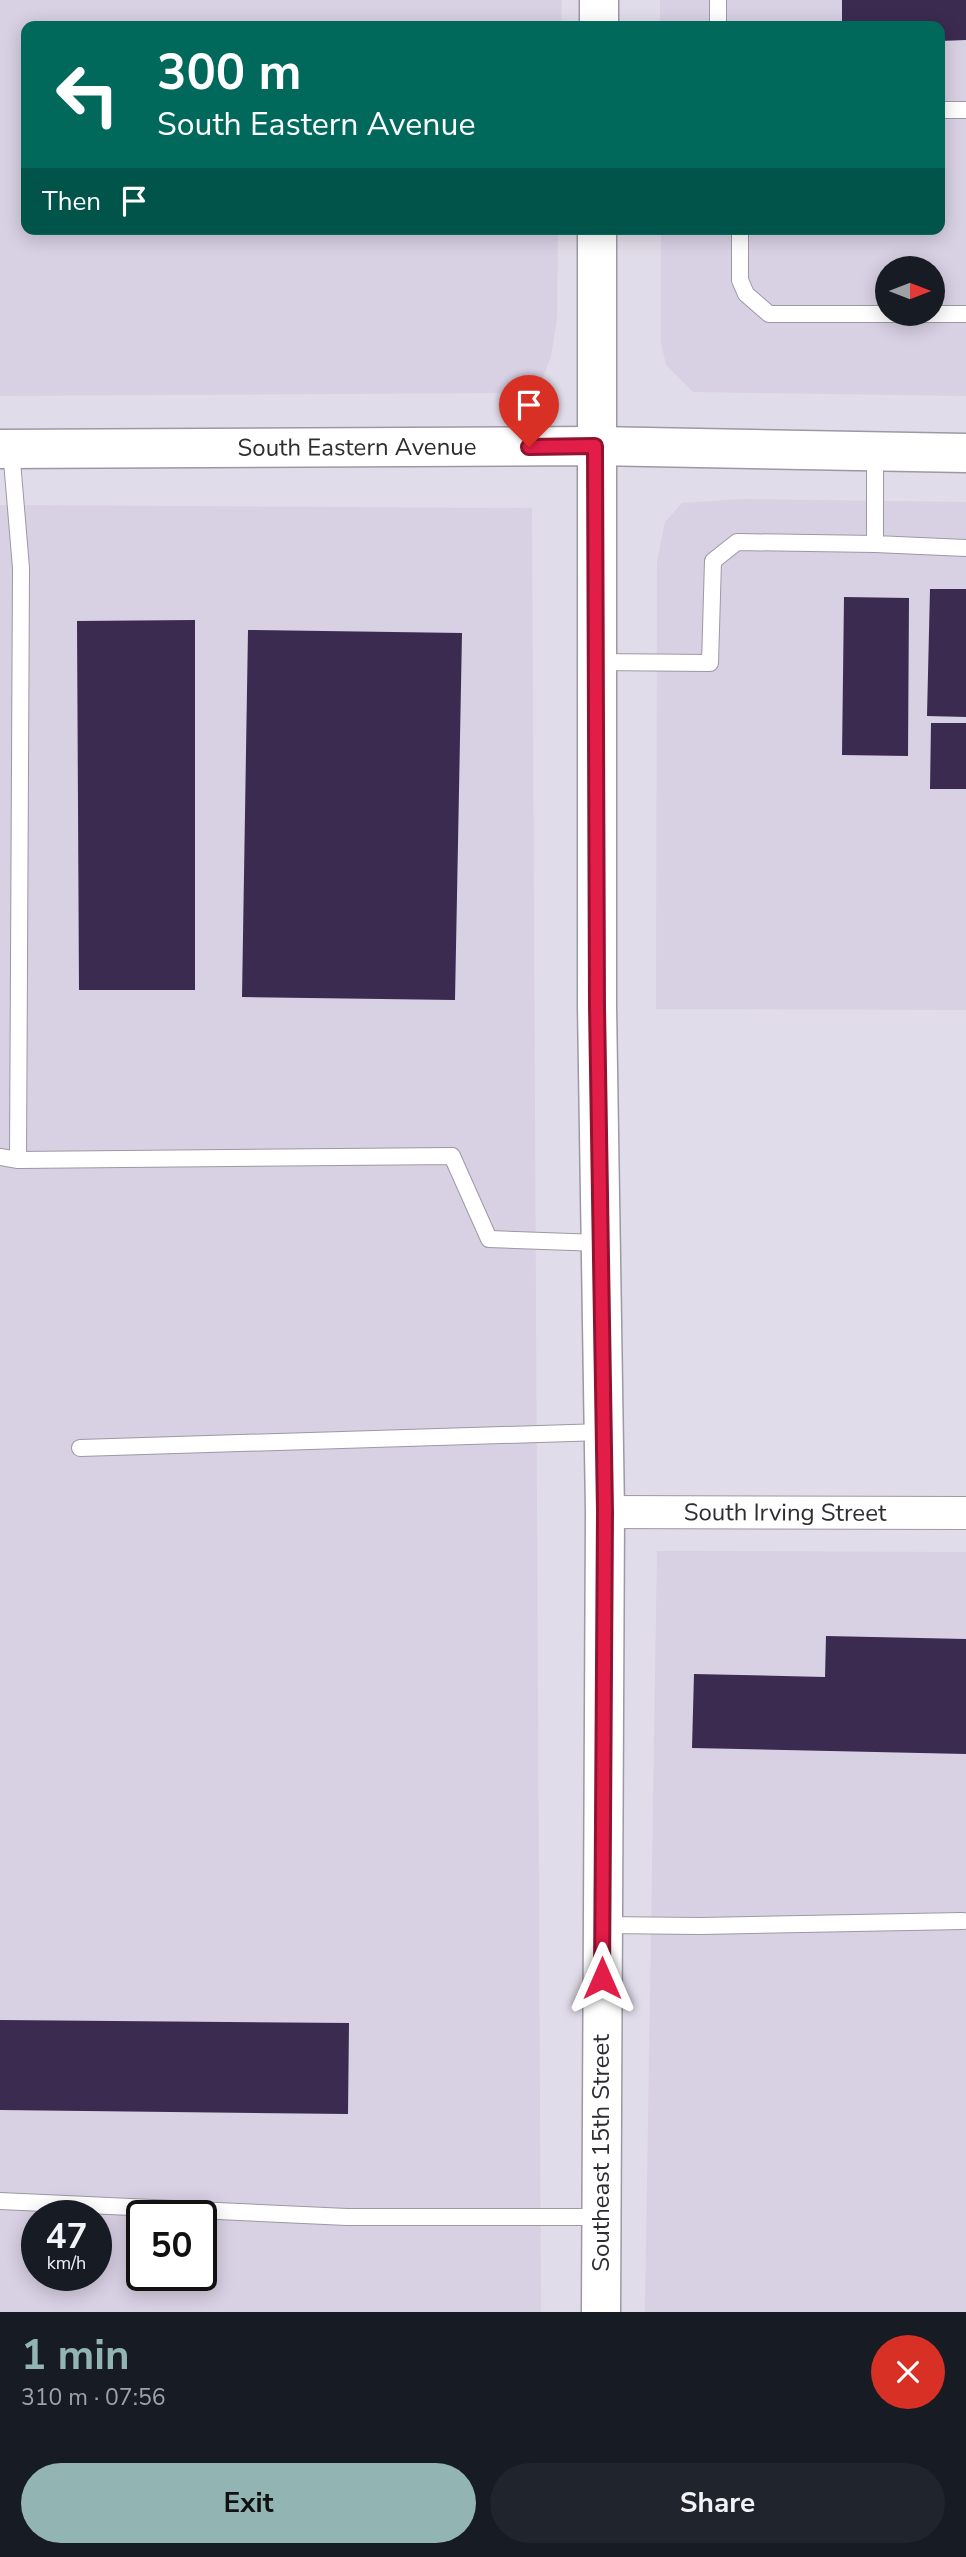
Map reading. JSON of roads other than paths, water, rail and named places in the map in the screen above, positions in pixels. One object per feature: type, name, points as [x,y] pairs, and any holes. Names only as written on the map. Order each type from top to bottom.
[{"type":"main road","points":[[599,0],[599,21]]},
{"type":"main road","name":"Southeast 15th Street","points":[[597,235],[596,662],[600,1244],[605,1512],[601,2312]]},
{"type":"main road","name":"South Eastern Avenue","points":[[5,449],[595,446],[966,453]]},
{"type":"street","name":"South Irving Street","points":[[605,1512],[966,1513]]},
{"type":"lane","points":[[718,0],[718,21]]},
{"type":"lane","points":[[945,110],[966,110]]},
{"type":"lane","points":[[740,235],[740,280],[746,294],[769,314],[966,314]]},
{"type":"lane","points":[[5,449],[21,568],[19,1160]]},
{"type":"lane","points":[[875,452],[875,544]]},
{"type":"lane","points":[[596,662],[710,663],[713,561],[737,542],[966,548]]},
{"type":"lane","points":[[0,1157],[19,1160],[452,1156],[489,1239],[600,1244]]},
{"type":"lane","points":[[80,1448],[603,1432]]},
{"type":"lane","points":[[602,1925],[962,1921]]},
{"type":"lane","points":[[0,2201],[347,2217],[601,2217]]}]
